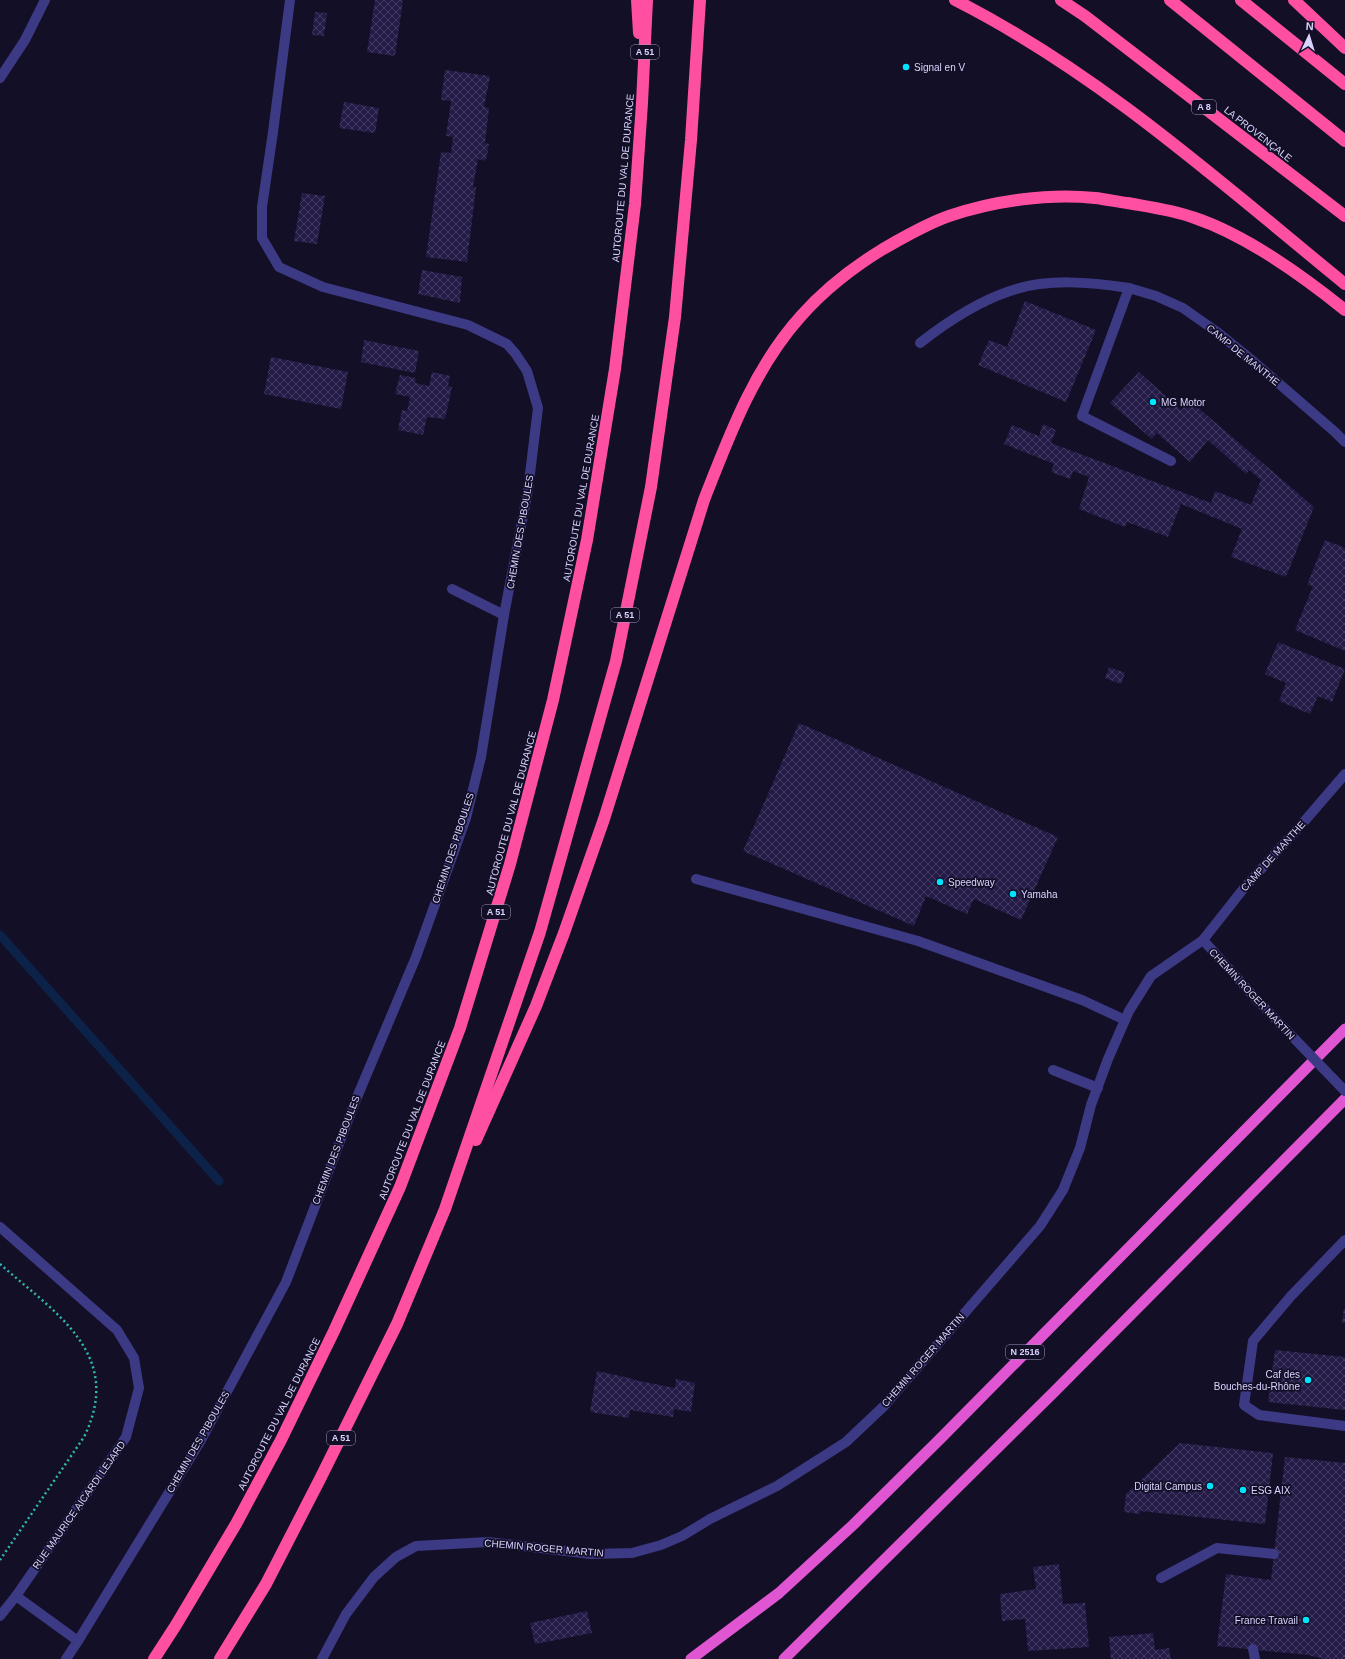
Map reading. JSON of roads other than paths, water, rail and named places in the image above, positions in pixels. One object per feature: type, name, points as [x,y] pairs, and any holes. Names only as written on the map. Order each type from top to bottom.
[{"type":"highway","points":[[637,0],[642,103]]},
{"type":"highway","name":"AUTOROUTE DU VAL DE DURANCE","points":[[154,1659],[236,1524],[281,1440],[334,1331],[400,1187],[460,1028],[512,857],[553,700],[588,540],[615,369],[635,204],[647,0]]},
{"type":"highway","name":"A 51","points":[[220,1659],[266,1584],[397,1324],[445,1209],[540,932],[616,661],[651,487],[675,317],[691,140],[700,0]]},
{"type":"highway","points":[[955,0],[994,20],[1087,79],[1210,173],[1345,284]]},
{"type":"highway","name":"LA PROVENÇALE","points":[[1061,0],[1092,21],[1345,216]]},
{"type":"highway","points":[[1170,0],[1345,141]]},
{"type":"highway","points":[[1241,0],[1345,84]]},
{"type":"highway","points":[[1294,0],[1345,48]]},
{"type":"highway","points":[[445,1209],[536,1006],[564,933],[604,819],[704,500],[722,452],[744,404],[771,354],[800,317],[830,286],[865,260],[906,236],[948,216],[984,206],[1024,199],[1094,198],[1157,208],[1196,218],[1234,235],[1310,283],[1345,310]]},
{"type":"highway","name":"N 2516","points":[[691,1659],[779,1593],[853,1525],[940,1439],[1345,1029]]},
{"type":"highway","points":[[784,1659],[1036,1410],[1345,1099]]},
{"type":"street","points":[[0,78],[25,40],[45,0]]},
{"type":"street","name":"CHEMIN DES PIBOULES","points":[[66,1659],[200,1442],[286,1282],[355,1102],[416,957],[466,818],[481,757],[504,615],[528,490],[538,408],[527,371],[515,352],[506,344],[468,325],[323,287],[279,267],[262,238],[262,207],[290,0]]},
{"type":"street","name":"CAMP DE MANTHE","points":[[920,342],[946,322],[986,300],[1011,290],[1039,285],[1064,283],[1095,283],[1129,288],[1156,296],[1183,308],[1217,332],[1260,367],[1345,442]]},
{"type":"street","points":[[1129,288],[1082,416],[1171,461]]},
{"type":"street","points":[[452,589],[504,615]]},
{"type":"street","name":"CAMP DE MANTHE","points":[[1203,940],[1244,888],[1345,774]]},
{"type":"street","points":[[696,879],[918,941],[1082,1000],[1125,1020]]},
{"type":"street","name":"CHEMIN ROGER MARTIN","points":[[322,1659],[346,1614],[374,1577],[396,1557],[416,1546],[488,1542],[591,1554],[632,1553],[661,1545],[682,1536],[710,1519],[777,1486],[846,1442],[884,1406],[1040,1226],[1063,1190],[1080,1148],[1091,1105],[1108,1059],[1125,1020],[1151,976],[1203,940],[1258,1001],[1345,1091]]},
{"type":"street","points":[[1053,1070],[1098,1088]]},
{"type":"street","name":"RUE MAURICE AICARDI LEJARD","points":[[0,1227],[118,1330],[134,1358],[139,1388],[126,1437],[16,1596],[0,1616]]},
{"type":"street","points":[[1345,1240],[1291,1296],[1253,1340],[1244,1405],[1259,1415],[1345,1426]]},
{"type":"street","points":[[1161,1578],[1217,1548],[1274,1554]]},
{"type":"street","points":[[16,1596],[78,1641]]},
{"type":"waterway","points":[[0,935],[219,1181]]},
{"type":"place","name":"Signal en V","points":[[906,67]]},
{"type":"place","name":"MG Motor","points":[[1153,402]]},
{"type":"place","name":"Speedway","points":[[940,882]]},
{"type":"place","name":"Yamaha","points":[[1013,894]]},
{"type":"place","name":"Caf des Bouches-du-Rhône","points":[[1308,1380]]},
{"type":"place","name":"Digital Campus","points":[[1210,1486]]},
{"type":"place","name":"ESG AIX","points":[[1243,1490]]},
{"type":"place","name":"France Travail","points":[[1306,1620]]}]
